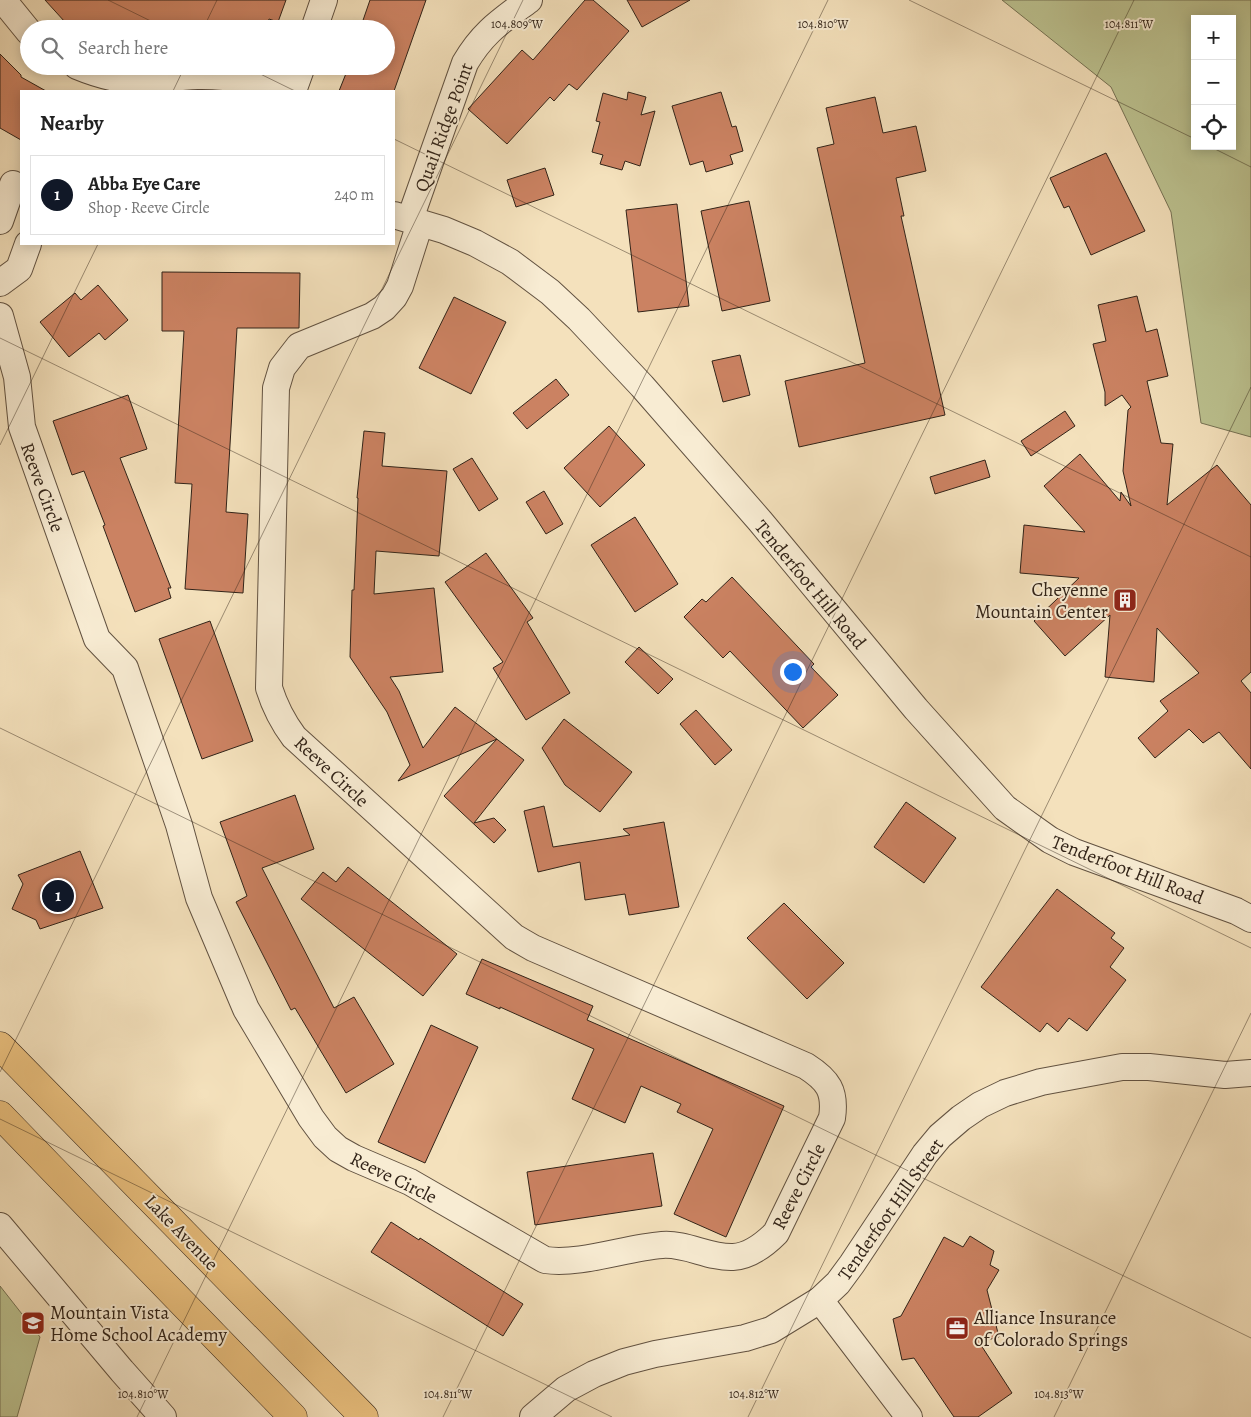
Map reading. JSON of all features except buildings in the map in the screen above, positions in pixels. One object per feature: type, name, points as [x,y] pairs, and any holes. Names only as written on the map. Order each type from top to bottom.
[{"type":"main road","name":"Lake Avenue","points":[[0,1046],[364,1417]]},
{"type":"main road","points":[[0,1115],[292,1417]]},
{"type":"street","points":[[3,0],[20,21]]},
{"type":"street","points":[[317,20],[324,0]]},
{"type":"street","name":"Quail Ridge Point","points":[[408,219],[465,63],[476,45],[491,29],[529,0]]},
{"type":"street","points":[[103,75],[151,81],[201,76],[227,77],[296,85]]},
{"type":"street","points":[[0,221],[12,183]]},
{"type":"street","name":"Reeve Circle","points":[[0,316],[17,377],[22,427],[97,639],[125,668],[179,825],[199,898],[246,1009],[311,1118],[325,1137],[338,1149],[354,1158],[410,1182],[545,1260],[564,1261],[663,1245],[684,1247],[715,1255],[734,1257],[750,1252],[764,1244],[776,1233],[832,1118],[834,1104],[832,1093],[827,1084],[818,1074],[806,1066],[533,948],[514,937],[294,737],[282,721],[274,704],[270,688],[276,388],[282,368],[299,346],[372,316],[384,308],[394,297],[400,286],[408,219]]},
{"type":"street","name":"Tenderfoot Hill Road","points":[[408,219],[476,243],[510,262],[550,292],[579,318],[642,386],[760,521],[910,703],[1004,808],[1050,840],[1074,852],[1236,911],[1251,919]]},
{"type":"street","points":[[0,283],[19,269],[28,245]]},
{"type":"street","name":"Tenderfoot Hill Street","points":[[533,1417],[566,1388],[594,1374],[624,1362],[655,1354],[745,1338],[772,1330],[820,1300],[838,1283],[852,1264],[940,1136],[980,1105],[1005,1093],[1041,1082],[1122,1067],[1149,1067],[1225,1075],[1251,1073]]},
{"type":"street","points":[[0,1226],[163,1417]]},
{"type":"street","points":[[820,1300],[909,1417]]},
{"type":"green space","points":[[1002,0],[1251,0],[1251,437],[1201,423],[1171,212],[1111,87]]},
{"type":"green space","points":[[0,1286],[40,1337],[17,1417],[0,1417]]},
{"type":"place","name":"Cheyenne Mountain Center","points":[[1125,600]]},
{"type":"place","name":"Abba Eye Care","points":[[58,896]]},
{"type":"place","name":"Mountain Vista Home School Academy","points":[[33,1323]]},
{"type":"place","name":"Alliance Insurance of Colorado Springs","points":[[957,1328]]}]
